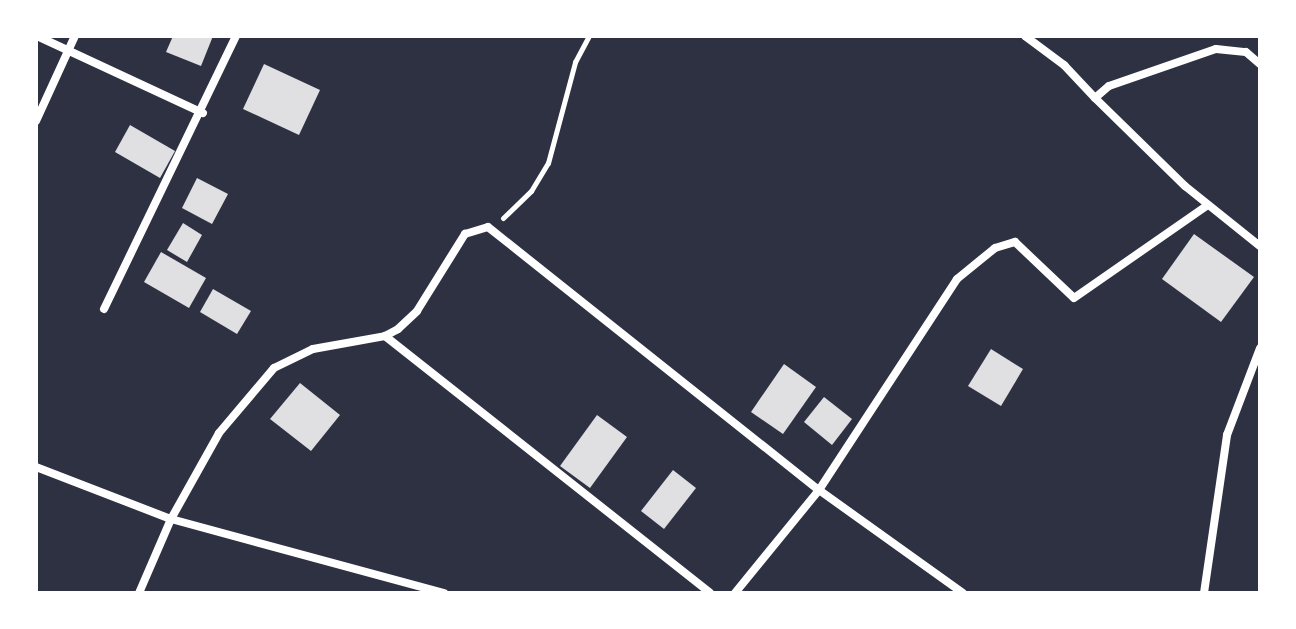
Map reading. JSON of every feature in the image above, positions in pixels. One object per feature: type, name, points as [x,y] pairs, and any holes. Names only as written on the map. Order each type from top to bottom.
[{"type":"street","points":[[37,36],[203,113]]},
{"type":"street","points":[[36,121],[75,36]]},
{"type":"street","points":[[104,309],[203,113],[236,36]]},
{"type":"street","points":[[1025,36],[1064,65],[1208,205],[1260,246]]},
{"type":"street","points":[[1095,98],[1109,86],[1228,43],[1260,64]]},
{"type":"street","points":[[735,593],[819,490],[957,279],[995,248],[1015,242],[1074,298],[1208,205]]},
{"type":"street","points":[[139,593],[171,519],[219,433],[274,368],[313,349],[385,336],[417,311],[465,234],[493,227],[819,490],[963,593]]},
{"type":"street","points":[[385,336],[710,593]]},
{"type":"street","points":[[1204,593],[1227,435],[1260,348]]},
{"type":"street","points":[[36,467],[171,519],[444,593]]},
{"type":"path","points":[[493,227],[531,191],[548,163],[575,62],[589,36]]},
{"type":"building","points":[[173,36],[213,36],[201,66],[166,52]]},
{"type":"building","points":[[264,64],[320,90],[299,135],[243,109]]},
{"type":"building","points":[[130,125],[175,151],[160,178],[115,152]]},
{"type":"building","points":[[197,178],[228,194],[212,224],[182,208]]},
{"type":"building","points":[[183,223],[202,235],[187,262],[167,250]]},
{"type":"building","points":[[1194,234],[1254,277],[1221,322],[1162,279]]},
{"type":"building","points":[[161,252],[206,278],[189,308],[144,282]]},
{"type":"building","points":[[213,289],[251,311],[237,334],[200,312]]},
{"type":"building","points":[[991,349],[1023,369],[1001,406],[968,386]]},
{"type":"building","points":[[784,364],[816,387],[783,434],[751,412]]},
{"type":"building","points":[[300,383],[340,415],[311,451],[270,419]]},
{"type":"building","points":[[824,397],[852,419],[832,445],[804,422]]},
{"type":"building","points":[[597,415],[627,437],[590,488],[560,466]]},
{"type":"building","points":[[673,470],[696,488],[664,529],[641,511]]}]
